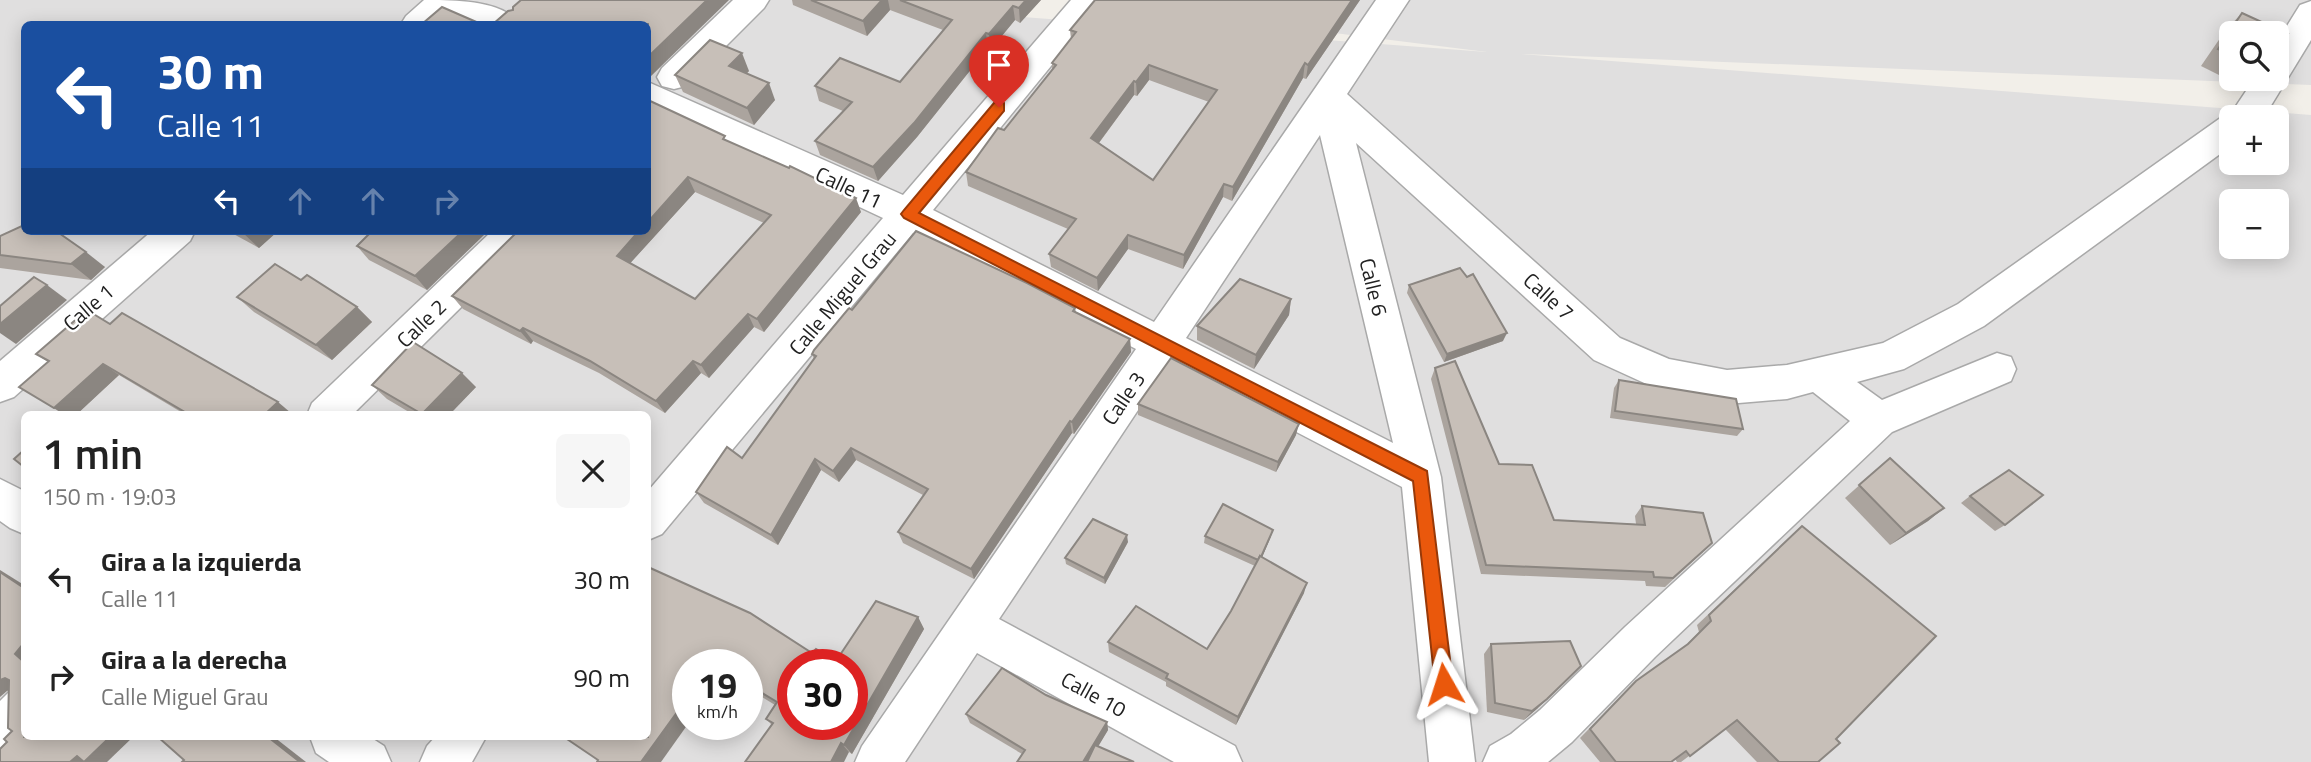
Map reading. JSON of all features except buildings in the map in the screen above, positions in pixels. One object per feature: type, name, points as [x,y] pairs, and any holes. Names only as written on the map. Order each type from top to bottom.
[{"type":"street","points":[[420,21],[445,0]]},
{"type":"street","points":[[454,0],[498,21]]},
{"type":"street","points":[[651,96],[753,0]]},
{"type":"street","name":"Calle Miguel Grau","points":[[651,518],[1089,0]]},
{"type":"street","name":"Calle 3","points":[[878,762],[1394,0]]},
{"type":"street","points":[[2289,49],[2311,13]]},
{"type":"street","name":"Calle 7","points":[[1328,97],[1606,349],[1664,375],[1727,387],[1787,382],[1891,357],[1971,315],[2219,137]]},
{"type":"street","name":"Calle 6","points":[[1328,97],[1421,477],[1452,762]]},
{"type":"street","name":"Calle 11","points":[[651,99],[909,214],[1421,477]]},
{"type":"street","name":"Calle 1","points":[[0,385],[172,235]]},
{"type":"street","name":"Calle 2","points":[[331,411],[511,235]]},
{"type":"street","points":[[1506,762],[1527,750],[1556,726],[1640,642],[1878,420],[1997,369]]},
{"type":"street","points":[[1818,374],[1878,420]]},
{"type":"street","points":[[0,497],[21,513]]},
{"type":"street","name":"Calle 10","points":[[970,626],[1219,762]]},
{"type":"street","points":[[0,732],[21,712]]},
{"type":"street","points":[[336,740],[368,762]]},
{"type":"street","points":[[443,762],[461,740]]},
{"type":"shaded area","points":[[0,0],[796,0],[1487,52],[1069,0],[2311,0],[2311,85],[2289,84],[2289,21],[2219,21],[2219,81],[1521,54],[2219,108],[2219,175],[2289,175],[2289,113],[2311,115],[2311,762],[0,762]]},
{"type":"route","points":[[999,107],[909,214],[1421,477],[1444,684]]}]
